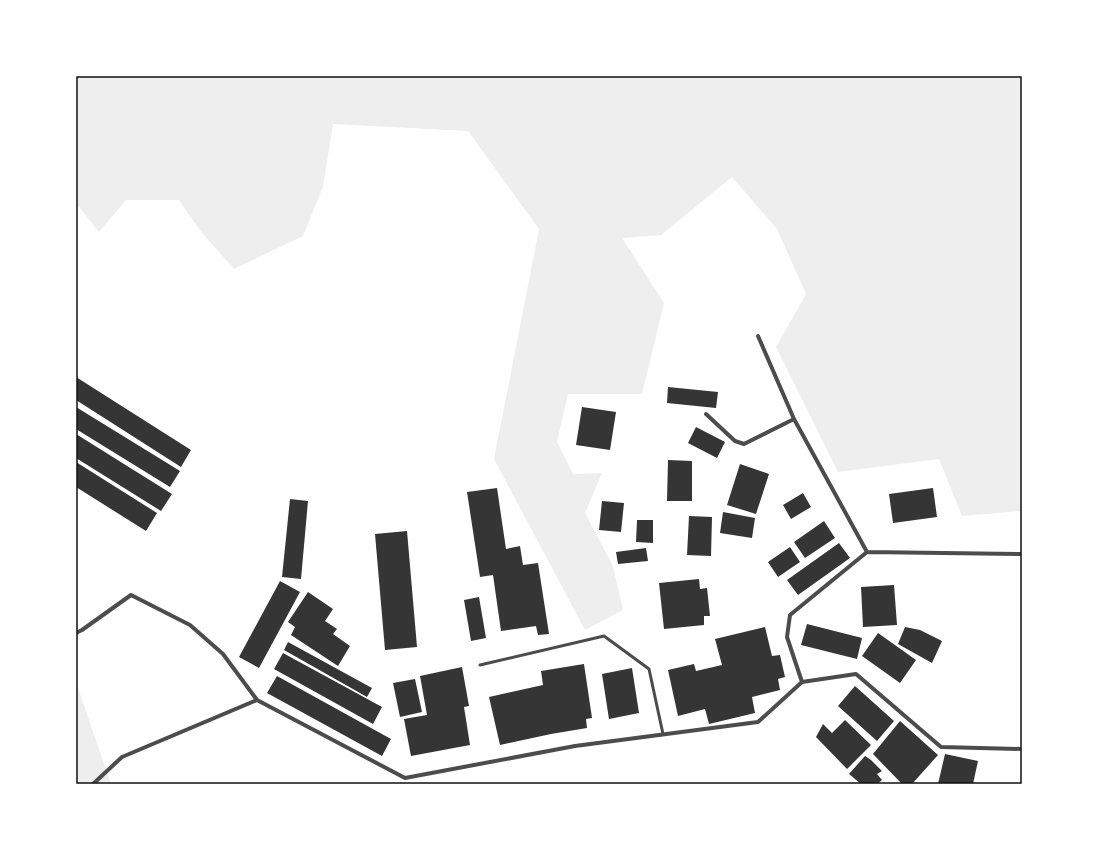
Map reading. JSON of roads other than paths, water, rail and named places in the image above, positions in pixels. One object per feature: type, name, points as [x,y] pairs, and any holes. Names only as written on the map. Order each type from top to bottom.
[{"type":"street","points":[[758,336],[794,419],[867,552]]},
{"type":"street","points":[[706,414],[735,441],[744,444],[794,419]]},
{"type":"street","points":[[802,682],[787,637],[790,615],[867,552],[1022,554]]},
{"type":"street","points":[[76,632],[82,630],[131,595],[190,625],[223,654],[257,700],[404,778],[575,746],[758,722],[802,682],[856,674],[941,747],[1022,749]]},
{"type":"street","points":[[93,784],[122,757],[257,700]]},
{"type":"lane","points":[[480,665],[604,636],[649,669],[663,734]]}]
